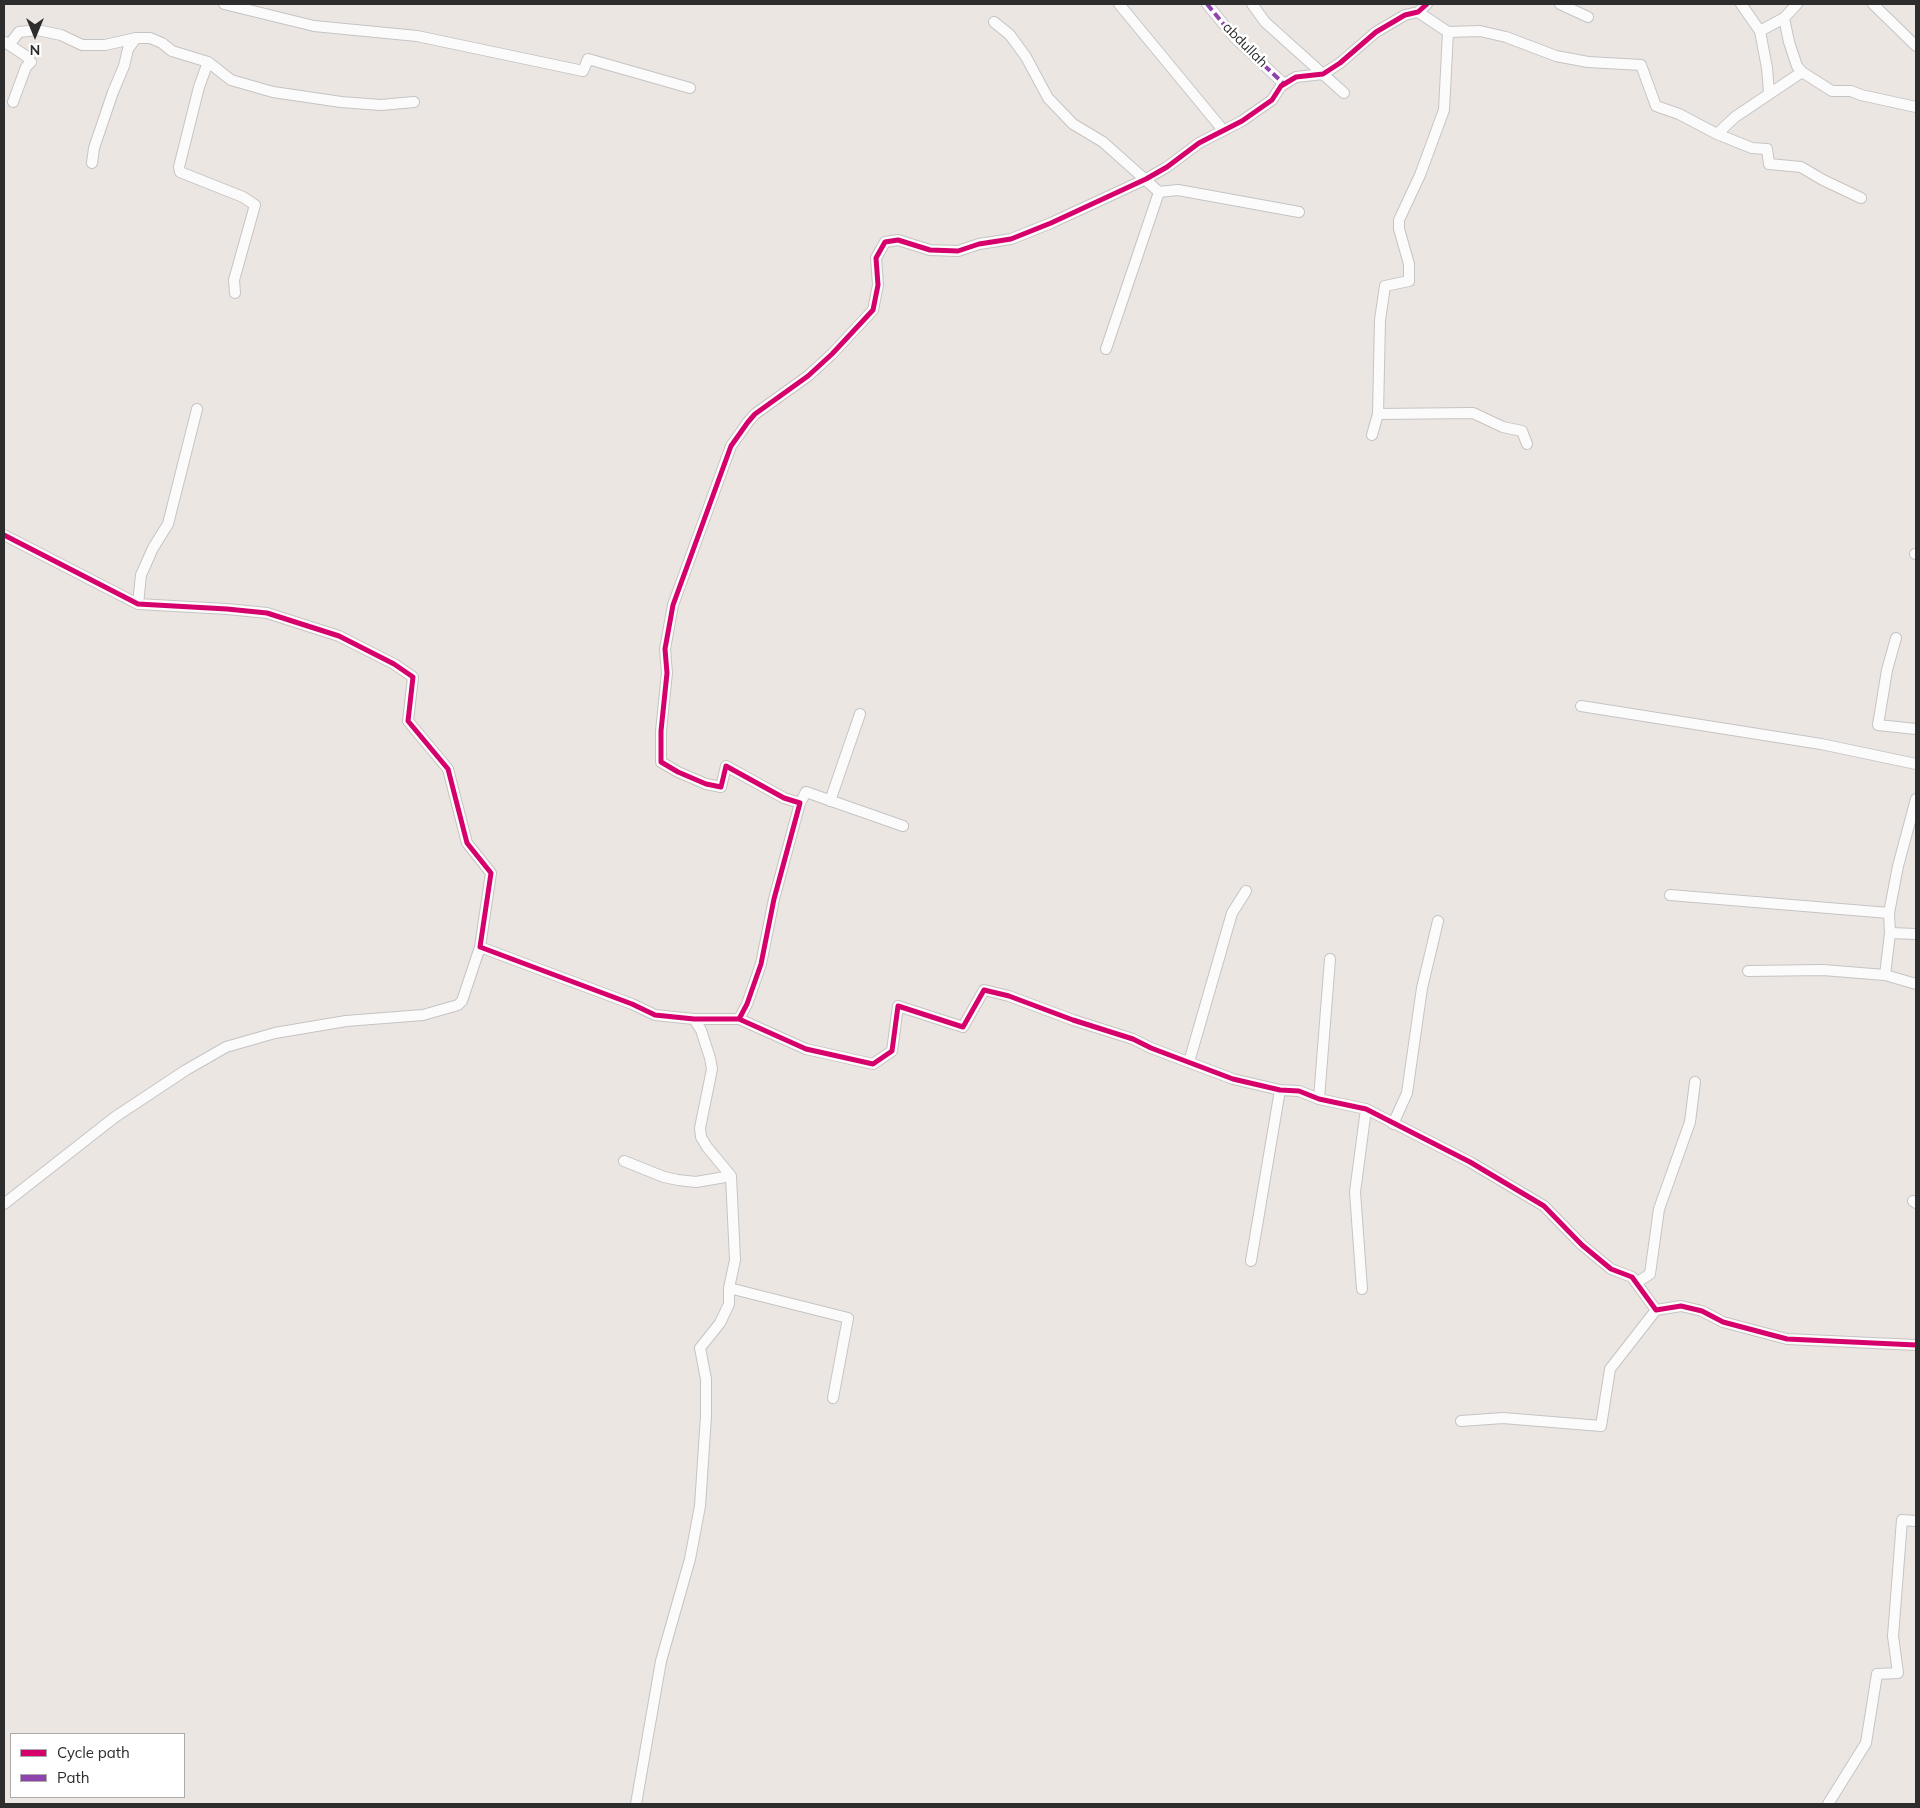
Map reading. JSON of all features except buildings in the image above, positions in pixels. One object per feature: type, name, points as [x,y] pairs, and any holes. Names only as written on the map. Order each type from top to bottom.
[{"type":"street","points":[[224,4],[314,26],[417,36],[583,71],[588,59],[690,88]]},
{"type":"street","points":[[1119,4],[1223,130]]},
{"type":"street","name":"abdullah","points":[[1207,4],[1235,38],[1284,84]]},
{"type":"street","points":[[1252,4],[1265,22],[1344,94]]},
{"type":"street","points":[[800,803],[784,798],[726,766],[721,787],[706,784],[661,762],[661,731],[667,673],[665,649],[673,605],[731,446],[755,414],[808,376],[874,310],[878,286],[876,258],[885,242],[898,240],[930,250],[958,251],[979,244],[1011,239],[1051,223],[1146,179],[1167,167],[1199,143],[1242,121],[1272,100],[1284,84],[1296,77],[1323,74],[1340,63],[1376,32],[1405,15],[1418,12],[1427,4]]},
{"type":"street","points":[[1560,4],[1588,17]]},
{"type":"street","points":[[1740,4],[1760,30],[1769,92]]},
{"type":"street","points":[[1760,30],[1784,18],[1797,4]]},
{"type":"street","points":[[1873,4],[1916,46]]},
{"type":"street","points":[[1418,12],[1448,32],[1480,31],[1506,37],[1556,56],[1588,62],[1641,65],[1656,106],[1679,114],[1717,134],[1752,148],[1767,149],[1769,164],[1801,167],[1822,180],[1861,198]]},
{"type":"street","points":[[1784,18],[1788,42],[1797,66],[1802,72],[1832,92],[1851,91],[1916,106]]},
{"type":"street","points":[[994,22],[1010,35],[1026,57],[1048,98],[1073,124],[1103,142],[1159,192]]},
{"type":"street","points":[[13,102],[26,67],[31,62],[26,56],[6,44],[19,32],[37,30],[61,35],[82,45],[105,45],[136,38],[150,38],[172,51],[208,62],[231,80],[273,92],[341,102],[373,104],[414,102]]},
{"type":"street","points":[[1372,435],[1378,414],[1380,320],[1385,286],[1409,282],[1409,264],[1399,229],[1399,220],[1420,175],[1444,110],[1448,32]]},
{"type":"street","points":[[92,163],[94,148],[124,66],[128,49],[136,38]]},
{"type":"street","points":[[208,62],[199,87],[180,172],[243,197],[255,205],[234,280],[235,293]]},
{"type":"street","points":[[1717,134],[1735,117],[1745,112],[1769,92],[1802,72]]},
{"type":"street","points":[[1159,192],[1178,190],[1299,212]]},
{"type":"street","points":[[1106,349],[1145,239],[1159,192]]},
{"type":"street","points":[[138,604],[142,575],[153,548],[168,524],[197,409]]},
{"type":"street","points":[[1378,414],[1473,413],[1503,427],[1522,431],[1527,444]]},
{"type":"street","points":[[4,535],[138,604],[267,613],[339,636],[394,664],[413,677],[408,721],[448,770],[467,843],[491,873],[480,947],[462,1001],[458,1005],[423,1015],[346,1021],[275,1032],[226,1047],[186,1070],[115,1117],[4,1204]]},
{"type":"street","points":[[1896,638],[1887,670],[1878,726],[1916,729]]},
{"type":"street","points":[[1581,706],[1821,744],[1916,764]]},
{"type":"street","points":[[830,801],[860,714]]},
{"type":"street","points":[[739,1019],[747,1004],[762,964],[774,899],[800,803],[806,792],[903,826]]},
{"type":"street","points":[[1884,975],[1890,933],[1889,913],[1898,866],[1916,798]]},
{"type":"street","points":[[1189,1062],[1232,913],[1246,891]]},
{"type":"street","points":[[1670,895],[1889,913]]},
{"type":"street","points":[[1393,1124],[1407,1093],[1422,988],[1438,921]]},
{"type":"street","points":[[1890,933],[1916,934]]},
{"type":"street","points":[[480,947],[632,1004],[656,1015],[694,1019],[739,1019],[806,1049],[873,1064],[892,1051],[898,1006],[963,1026],[984,990],[1027,1002],[1073,1020],[1133,1039],[1151,1048],[1233,1078],[1366,1109],[1470,1162],[1544,1206],[1582,1245],[1611,1269],[1632,1278],[1656,1310]]},
{"type":"street","points":[[1319,1098],[1330,959]]},
{"type":"street","points":[[1748,971],[1824,970],[1884,975],[1916,984]]},
{"type":"street","points":[[636,1804],[660,1661],[690,1559],[700,1506],[706,1416],[706,1379],[700,1348],[720,1323],[729,1304],[729,1288],[735,1260],[731,1176],[701,1137],[700,1128],[712,1069],[701,1030],[694,1019]]},
{"type":"street","points":[[1636,1283],[1650,1274],[1658,1210],[1690,1122],[1695,1082]]},
{"type":"street","points":[[1251,1261],[1280,1090]]},
{"type":"street","points":[[1362,1289],[1355,1192],[1366,1109]]},
{"type":"street","points":[[624,1161],[664,1177],[678,1180],[696,1182],[731,1176]]},
{"type":"street","points":[[729,1288],[848,1318],[833,1398]]},
{"type":"street","points":[[1461,1421],[1503,1418],[1601,1426],[1610,1369],[1656,1310],[1681,1306],[1702,1311],[1723,1322],[1787,1339],[1916,1345]]},
{"type":"street","points":[[1828,1804],[1866,1744],[1877,1674],[1898,1673],[1893,1636],[1902,1520],[1916,1521]]},
{"type":"marked path","points":[[1207,4],[1235,38],[1284,84]]},
{"type":"cycle path","points":[[739,1019],[747,1004],[761,964],[774,899],[800,803],[784,798],[726,766],[721,787],[706,784],[678,772],[661,762],[661,731],[667,673],[665,649],[673,605],[731,446],[755,414],[808,376],[832,354],[873,310],[878,285],[876,258],[885,242],[898,240],[930,250],[958,251],[979,244],[1011,239],[1051,223],[1146,179],[1167,167],[1199,143],[1242,121],[1272,100],[1281,86],[1296,77],[1323,74],[1340,63],[1376,32],[1405,15],[1418,12],[1427,4]]},
{"type":"cycle path","points":[[4,535],[138,604],[267,613],[339,636],[394,664],[413,677],[408,721],[448,769],[467,843],[491,873],[480,947],[632,1004],[655,1015],[694,1019],[739,1019],[806,1049],[873,1064],[892,1051],[898,1006],[963,1027],[984,990],[1009,996],[1073,1020],[1133,1039],[1151,1048],[1233,1079],[1280,1090],[1299,1091],[1319,1099],[1366,1109],[1470,1162],[1544,1206],[1582,1245],[1611,1269],[1632,1277],[1656,1310],[1681,1306],[1702,1311],[1723,1322],[1787,1339],[1916,1345]]}]
